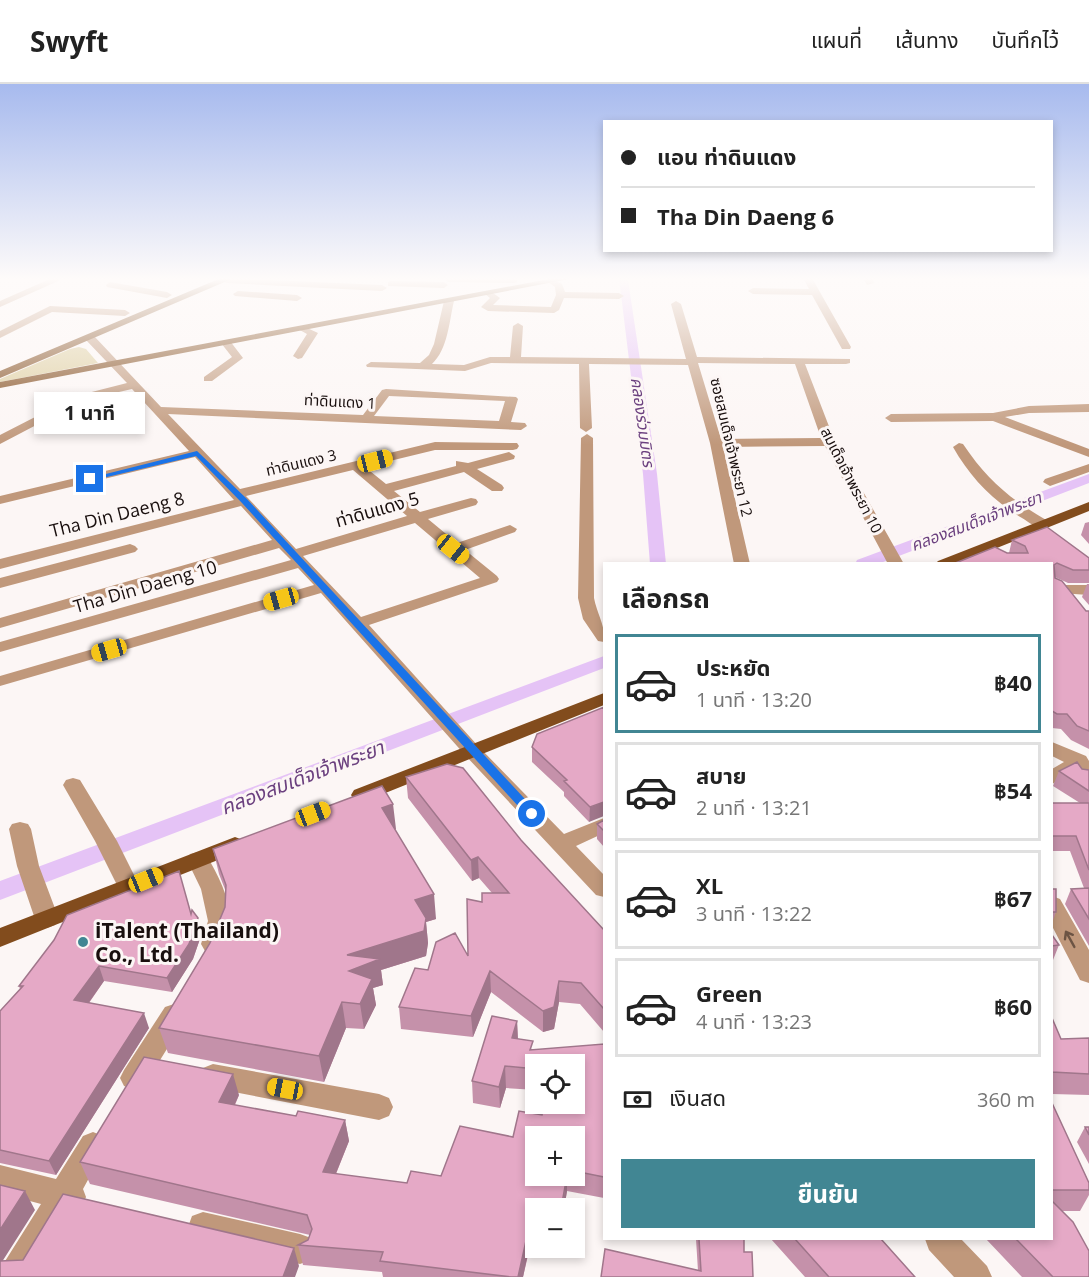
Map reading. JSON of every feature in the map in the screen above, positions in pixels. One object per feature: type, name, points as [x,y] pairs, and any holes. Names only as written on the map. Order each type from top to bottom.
[{"type":"main road","points":[[0,364],[88,334]]},
{"type":"main road","points":[[0,385],[277,334]]},
{"type":"main road","points":[[0,375],[85,335]]},
{"type":"main road","points":[[948,562],[1089,506]]},
{"type":"main road","points":[[338,804],[465,743],[603,699]]},
{"type":"main road","points":[[0,938],[252,838]]},
{"type":"street","points":[[298,356],[313,334]]},
{"type":"street","points":[[423,366],[434,356],[442,334]]},
{"type":"street","points":[[515,360],[517,334]]},
{"type":"street","name":"ซอยสมเด็จเจ้าพระยา 12","points":[[685,334],[716,443],[742,562]]},
{"type":"street","points":[[838,334],[846,348]]},
{"type":"street","points":[[85,335],[241,497],[465,743],[603,888]]},
{"type":"street","points":[[208,379],[238,358],[226,343]]},
{"type":"street","points":[[371,364],[465,368],[482,361],[515,360],[846,361]]},
{"type":"street","name":"สมเด็จเจ้าพระยา 10","points":[[799,361],[829,442],[895,562]]},
{"type":"street","points":[[584,362],[586,598],[588,612],[594,625],[603,636]]},
{"type":"street","points":[[0,440],[80,398],[134,385]]},
{"type":"street","points":[[366,419],[386,392],[509,398],[512,399],[504,425]]},
{"type":"street","points":[[891,418],[994,417],[1008,412],[1051,408],[1089,408]]},
{"type":"street","points":[[1051,408],[1089,421]]},
{"type":"street","name":"ท่าดินแดง 1","points":[[157,410],[521,426]]},
{"type":"street","points":[[994,417],[1089,453]]},
{"type":"street","points":[[716,443],[829,442]]},
{"type":"street","points":[[435,446],[497,488]]},
{"type":"street","name":"ท่าดินแดง 3","points":[[241,497],[435,446],[511,451],[466,468]]},
{"type":"street","points":[[959,447],[972,470],[1006,503],[1043,524]]},
{"type":"street","points":[[0,500],[197,453]]},
{"type":"street","points":[[356,466],[491,579],[358,623]]},
{"type":"street","points":[[384,489],[466,468]]},
{"type":"street","points":[[1050,482],[1089,468]]},
{"type":"street","name":"Tha Din Daeng 8","points":[[0,564],[86,542],[241,497]]},
{"type":"street","name":"ท่าดินแดง 5","points":[[292,553],[471,502]]},
{"type":"street","points":[[453,549],[510,529]]},
{"type":"street","points":[[86,542],[97,558]]},
{"type":"street","points":[[984,548],[999,555]]},
{"type":"street","points":[[0,583],[130,549]]},
{"type":"street","points":[[0,623],[292,553]]},
{"type":"street","name":"Tha Din Daeng 10","points":[[0,647],[292,553]]},
{"type":"street","points":[[1058,586],[1089,590]]},
{"type":"street","points":[[1058,586],[1077,604]]},
{"type":"street","points":[[2,681],[324,587]]},
{"type":"street","points":[[1053,748],[1086,764]]},
{"type":"street","points":[[1053,777],[1086,764]]},
{"type":"street","points":[[74,785],[129,887]]},
{"type":"street","points":[[560,844],[603,825]]},
{"type":"street","points":[[20,829],[28,866],[47,920]]},
{"type":"street","points":[[198,860],[212,889],[220,921],[206,963]]},
{"type":"street","points":[[1053,907],[1089,973]]},
{"type":"street","points":[[13,1277],[112,1114],[168,1067],[188,993]]},
{"type":"street","points":[[168,1067],[379,1107]]},
{"type":"street","points":[[0,1179],[96,1203]]},
{"type":"street","points":[[176,1221],[300,1249]]},
{"type":"street","points":[[941,1240],[976,1277]]},
{"type":"shaded area","points":[[79,347],[86,349],[98,363],[0,382],[0,379]]},
{"type":"building","points":[[1047,527],[1089,558],[1089,570],[1073,570],[1057,563],[1054,565],[1055,578],[1062,581],[1086,611],[1089,611],[1089,731],[1077,726],[1067,714],[1053,712],[1053,562],[958,562],[995,547],[1007,553],[1028,553],[1025,546],[1012,540]]},
{"type":"building","points":[[603,707],[603,802],[590,807],[564,781],[567,780],[532,747],[537,734]]},
{"type":"building","points":[[1077,762],[1082,769],[1089,770],[1089,791],[1059,771]]},
{"type":"building","points":[[447,764],[463,768],[521,840],[603,929],[603,1008],[581,983],[559,981],[554,1007],[543,1011],[490,971],[471,1016],[399,1007],[415,968],[428,970],[436,942],[455,933],[468,956],[467,899],[482,902],[482,893],[509,893],[478,857],[471,860],[406,777]]},
{"type":"building","points":[[382,786],[393,804],[382,808],[434,894],[415,900],[426,918],[424,931],[347,955],[380,959],[349,971],[372,979],[360,1004],[342,1002],[319,1056],[159,1028],[210,943],[225,907],[226,885],[213,849]]},
{"type":"building","points":[[1053,803],[1089,803],[1089,870],[1076,836],[1053,836]]},
{"type":"building","points":[[603,821],[603,830],[597,824]]},
{"type":"building","points":[[179,871],[191,914],[192,910],[198,918],[189,944],[167,978],[99,966],[74,1000],[144,1013],[49,1161],[0,1150],[0,1011],[23,986],[19,986],[54,940],[67,915]]},
{"type":"building","points":[[1089,888],[1089,919],[1071,889]]},
{"type":"building","points":[[1053,889],[1056,889],[1056,912],[1053,912]]},
{"type":"building","points":[[1053,936],[1059,945],[1053,946]]},
{"type":"building","points":[[492,1016],[517,1021],[512,1038],[533,1041],[530,1050],[603,1044],[603,1177],[585,1173],[585,1126],[525,1126],[525,1186],[565,1186],[563,1198],[525,1198],[525,1245],[518,1277],[380,1261],[383,1252],[298,1245],[308,1240],[312,1229],[307,1215],[80,1162],[144,1057],[233,1074],[219,1102],[296,1116],[298,1111],[345,1120],[323,1172],[407,1183],[411,1171],[441,1176],[460,1126],[513,1137],[519,1111],[525,1114],[542,1115],[585,1114],[585,1054],[525,1054],[525,1068],[505,1066],[499,1087],[472,1081]]},
{"type":"building","points":[[1053,1020],[1061,1039],[1089,1038],[1089,1074],[1053,1072]]},
{"type":"building","points":[[1053,1105],[1089,1183],[1089,1190],[1053,1190]]},
{"type":"building","points":[[0,1185],[25,1191],[0,1230]]},
{"type":"building","points":[[63,1194],[294,1248],[283,1277],[0,1277],[0,1261],[23,1260]]},
{"type":"building","points":[[1053,1202],[1073,1222],[1089,1251],[1089,1277],[1053,1277],[1017,1240],[1053,1240]]},
{"type":"building","points":[[699,1240],[744,1240],[744,1252],[752,1252],[753,1277],[601,1277],[605,1249],[701,1271]]},
{"type":"building","points":[[796,1240],[882,1240],[915,1277],[829,1277]]},
{"type":"waterway","name":"คลองร่วมมิตร","points":[[630,334],[650,474],[658,562]]},
{"type":"waterway","name":"คลองสมเด็จเจ้าพระยา","points":[[868,562],[1089,478]]},
{"type":"waterway","name":"คลองสมเด็จเจ้าพระยา","points":[[0,891],[603,662]]},
{"type":"place","name":"iTalent (Thailand) Co., Ltd.","points":[[83,942]]},
{"type":"route","points":[[90,479],[197,453],[358,623],[472,751],[532,814]]}]
